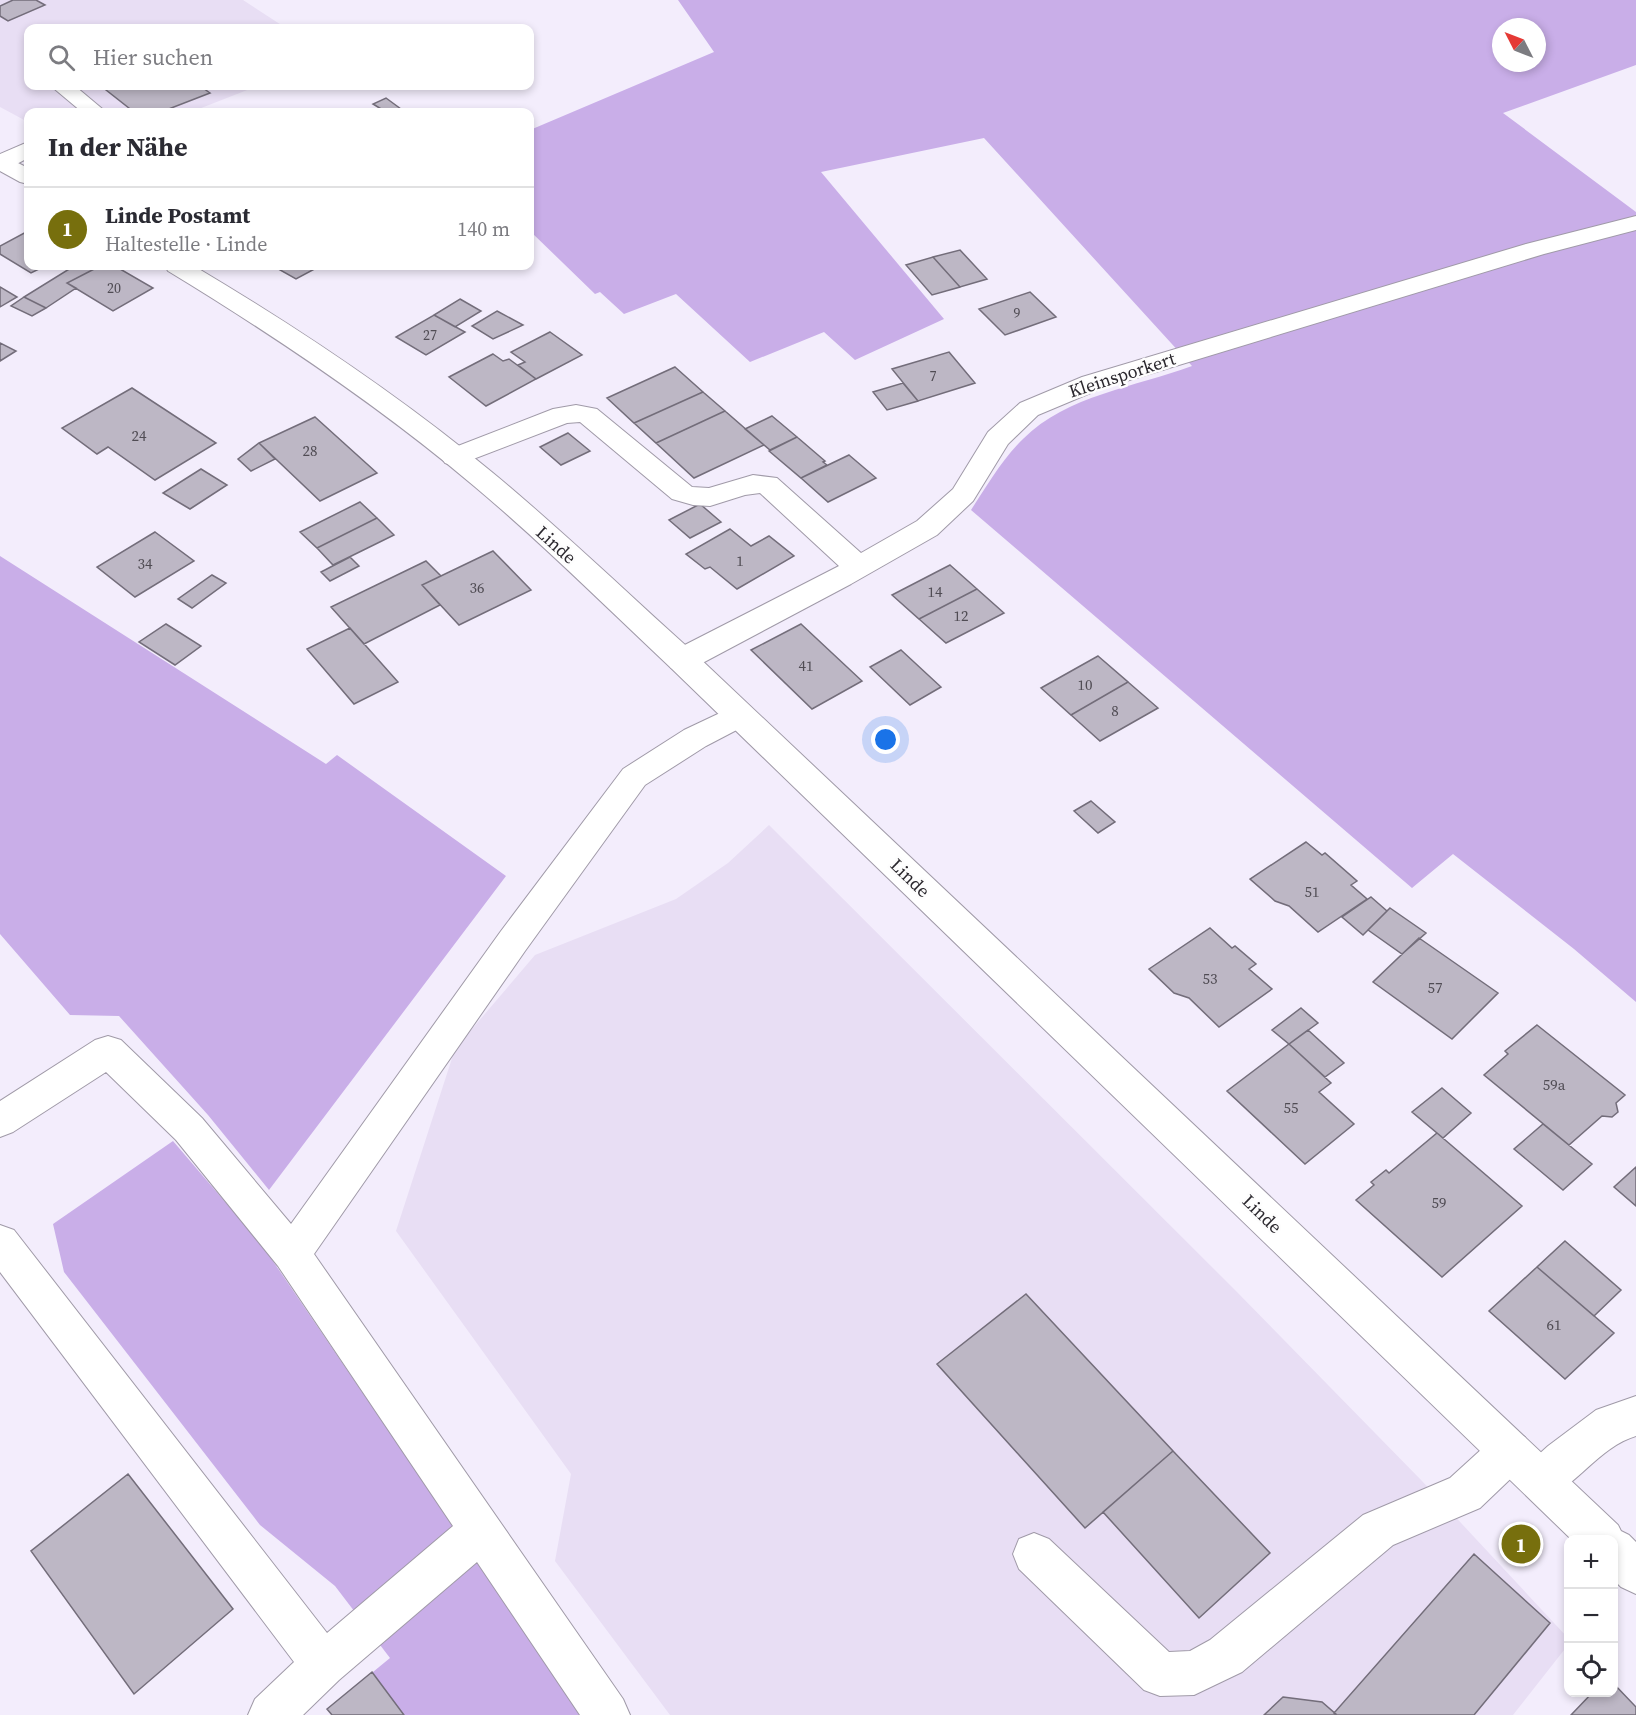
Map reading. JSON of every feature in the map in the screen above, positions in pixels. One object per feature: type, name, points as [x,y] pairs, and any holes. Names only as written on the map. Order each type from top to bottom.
[{"type":"main road","points":[[67,90],[90,108]]},
{"type":"main road","points":[[1,161],[24,151]]},
{"type":"main road","points":[[1,161],[24,175]]},
{"type":"main road","name":"Kleinsporkert","points":[[682,660],[927,528],[963,495],[998,438],[1029,409],[1091,383],[1535,249],[1636,223]]},
{"type":"main road","name":"Linde","points":[[183,270],[298,342],[393,409],[454,457],[555,543],[682,660],[1599,1535]]},
{"type":"main road","points":[[454,457],[562,415],[576,413],[588,415],[682,493],[699,499],[721,496],[747,485],[767,484],[858,567]]},
{"type":"main road","points":[[292,1254],[513,941],[634,777],[695,738],[739,715]]},
{"type":"main road","points":[[6,1107],[108,1051],[189,1129],[292,1254],[607,1715]]},
{"type":"main road","points":[[0,1242],[323,1664]]},
{"type":"main road","points":[[1542,1480],[1563,1460],[1610,1424],[1636,1416]]},
{"type":"main road","points":[[1034,1554],[1160,1674],[1194,1673],[1226,1656],[1378,1530],[1465,1493],[1510,1451]]},
{"type":"main road","points":[[271,1715],[323,1664],[480,1531]]},
{"type":"main road","points":[[1618,1554],[1636,1572]]},
{"type":"shaded area","points":[[0,0],[243,0],[280,24],[24,24],[24,90],[247,90],[201,108],[24,108],[24,120],[0,107]]},
{"type":"shaded area","points":[[678,0],[1636,0],[1636,65],[1503,113],[1636,212],[1636,1002],[1574,949],[1453,854],[1412,888],[971,510],[1008,455],[1041,424],[1081,402],[1192,366],[984,138],[821,172],[944,319],[855,360],[824,332],[750,362],[676,294],[624,314],[600,292],[595,294],[534,235],[534,128],[714,52]]},
{"type":"shaded area","points":[[0,556],[326,764],[337,755],[506,876],[269,1190],[208,1115],[119,1016],[70,1015],[0,934]]},
{"type":"shaded area","points":[[769,825],[1235,1290],[1422,1481],[1564,1634],[1564,1650],[1513,1715],[670,1715],[555,1561],[571,1474],[396,1231],[455,1049],[535,955],[676,899],[728,863]]},
{"type":"shaded area","points":[[173,1141],[262,1245],[582,1715],[333,1715],[328,1709],[390,1658],[335,1586],[260,1525],[64,1272],[53,1224]]},
{"type":"building","points":[[13,0],[36,0],[45,5],[8,21],[0,16],[0,6]]},
{"type":"building","points":[[106,90],[206,90],[210,93],[171,108],[129,108]]},
{"type":"building","points":[[386,98],[400,108],[380,108],[373,104]]},
{"type":"building","points":[[24,233],[24,269],[0,254],[0,246]]},
{"type":"building","points":[[960,250],[987,279],[960,287],[933,257]]},
{"type":"building","points":[[933,257],[960,287],[932,295],[906,265]]},
{"type":"building","points":[[68,270],[92,270],[67,283],[76,288],[46,308],[24,297]]},
{"type":"building","points":[[92,270],[122,270],[153,288],[113,311],[67,283]]},
{"type":"building","points":[[280,270],[313,270],[296,279]]},
{"type":"building","points":[[0,287],[17,297],[0,307]]},
{"type":"building","points":[[1030,292],[1056,317],[1005,335],[979,309]]},
{"type":"building","points":[[24,297],[46,308],[32,316],[11,306]]},
{"type":"building","points":[[460,299],[481,311],[455,327],[434,315]]},
{"type":"building","points":[[497,311],[523,325],[493,339],[472,326]]},
{"type":"building","points":[[434,315],[465,332],[426,355],[396,337]]},
{"type":"building","points":[[550,332],[582,355],[536,379],[518,365],[525,362],[511,352]]},
{"type":"building","points":[[0,343],[16,351],[0,361]]},
{"type":"building","points":[[949,352],[975,383],[918,401],[892,369]]},
{"type":"building","points":[[493,354],[503,361],[509,359],[536,379],[486,406],[449,377]]},
{"type":"building","points":[[675,367],[703,392],[634,423],[607,398]]},
{"type":"building","points":[[903,383],[918,401],[887,410],[873,392]]},
{"type":"building","points":[[132,388],[216,443],[155,480],[108,447],[97,454],[62,428]]},
{"type":"building","points":[[703,392],[725,411],[656,443],[634,423]]},
{"type":"building","points":[[725,411],[764,445],[694,478],[656,443]]},
{"type":"building","points":[[772,416],[797,437],[770,450],[745,429]]},
{"type":"building","points":[[315,417],[377,473],[320,501],[259,443]]},
{"type":"building","points":[[568,433],[590,451],[561,465],[540,447]]},
{"type":"building","points":[[797,437],[827,465],[801,478],[769,451]]},
{"type":"building","points":[[259,443],[275,459],[251,471],[238,459]]},
{"type":"building","points":[[849,455],[876,478],[828,502],[801,478]]},
{"type":"building","points":[[201,469],[227,485],[190,509],[163,493]]},
{"type":"building","points":[[360,502],[377,518],[317,548],[300,532]]},
{"type":"building","points":[[700,504],[721,522],[690,538],[669,520]]},
{"type":"building","points":[[377,518],[394,535],[333,565],[317,548]]},
{"type":"building","points":[[730,529],[751,546],[769,536],[794,556],[737,589],[710,567],[705,569],[686,554]]},
{"type":"building","points":[[155,532],[194,561],[135,597],[97,567]]},
{"type":"building","points":[[493,551],[531,590],[459,625],[422,585]]},
{"type":"building","points":[[350,557],[359,566],[330,581],[321,572]]},
{"type":"building","points":[[426,561],[441,576],[422,585],[440,605],[364,644],[331,607]]},
{"type":"building","points":[[950,565],[977,589],[919,619],[892,595]]},
{"type":"building","points":[[212,575],[226,583],[192,608],[178,599]]},
{"type":"building","points":[[977,589],[1004,613],[946,643],[919,619]]},
{"type":"building","points":[[166,624],[201,646],[175,665],[139,642]]},
{"type":"building","points":[[801,624],[862,681],[812,709],[751,650]]},
{"type":"building","points":[[350,628],[398,682],[354,704],[307,649]]},
{"type":"building","points":[[901,650],[941,687],[910,705],[870,667]]},
{"type":"building","points":[[1098,656],[1128,682],[1071,715],[1041,688]]},
{"type":"building","points":[[1128,682],[1158,708],[1100,741],[1071,715]]},
{"type":"building","points":[[1091,801],[1115,822],[1098,833],[1074,811]]},
{"type":"building","points":[[1306,842],[1322,855],[1325,853],[1357,881],[1351,885],[1367,899],[1318,932],[1289,906],[1275,901],[1250,879]]},
{"type":"building","points":[[1371,897],[1387,911],[1363,935],[1342,917]]},
{"type":"building","points":[[1390,908],[1426,933],[1402,954],[1368,930]]},
{"type":"building","points":[[1210,928],[1232,948],[1235,946],[1256,964],[1249,969],[1272,989],[1219,1027],[1189,998],[1174,993],[1149,969]]},
{"type":"building","points":[[1419,938],[1498,993],[1452,1039],[1373,982]]},
{"type":"building","points":[[1301,1008],[1318,1023],[1289,1044],[1272,1030]]},
{"type":"building","points":[[1537,1025],[1625,1095],[1616,1103],[1618,1112],[1612,1117],[1602,1116],[1569,1145],[1484,1075],[1508,1054],[1505,1051]]},
{"type":"building","points":[[1308,1030],[1344,1063],[1325,1077],[1289,1044]]},
{"type":"building","points":[[1289,1044],[1331,1083],[1319,1092],[1354,1124],[1305,1164],[1227,1091]]},
{"type":"building","points":[[1442,1088],[1471,1113],[1443,1138],[1412,1112]]},
{"type":"building","points":[[1543,1124],[1592,1164],[1563,1190],[1514,1149]]},
{"type":"building","points":[[1437,1133],[1522,1206],[1442,1277],[1356,1200],[1374,1185],[1371,1182],[1386,1170],[1389,1173]]},
{"type":"building","points":[[1636,1167],[1636,1206],[1614,1187]]},
{"type":"building","points":[[1565,1241],[1621,1290],[1594,1316],[1537,1267]]},
{"type":"building","points":[[1537,1267],[1614,1333],[1565,1379],[1489,1311]]},
{"type":"building","points":[[1026,1294],[1173,1451],[1085,1528],[937,1364]]},
{"type":"building","points":[[1173,1451],[1270,1553],[1199,1618],[1103,1512]]},
{"type":"building","points":[[128,1474],[233,1609],[134,1694],[31,1551]]},
{"type":"building","points":[[1474,1554],[1550,1623],[1474,1715],[1337,1715],[1334,1713]]},
{"type":"building","points":[[372,1672],[404,1715],[332,1715],[327,1709]]},
{"type":"building","points":[[1618,1688],[1636,1707],[1636,1715],[1571,1715],[1588,1697],[1618,1697]]},
{"type":"building","points":[[1283,1697],[1322,1702],[1337,1715],[1264,1715]]},
{"type":"place","name":"Linde Postamt","points":[[1521,1544]]}]
